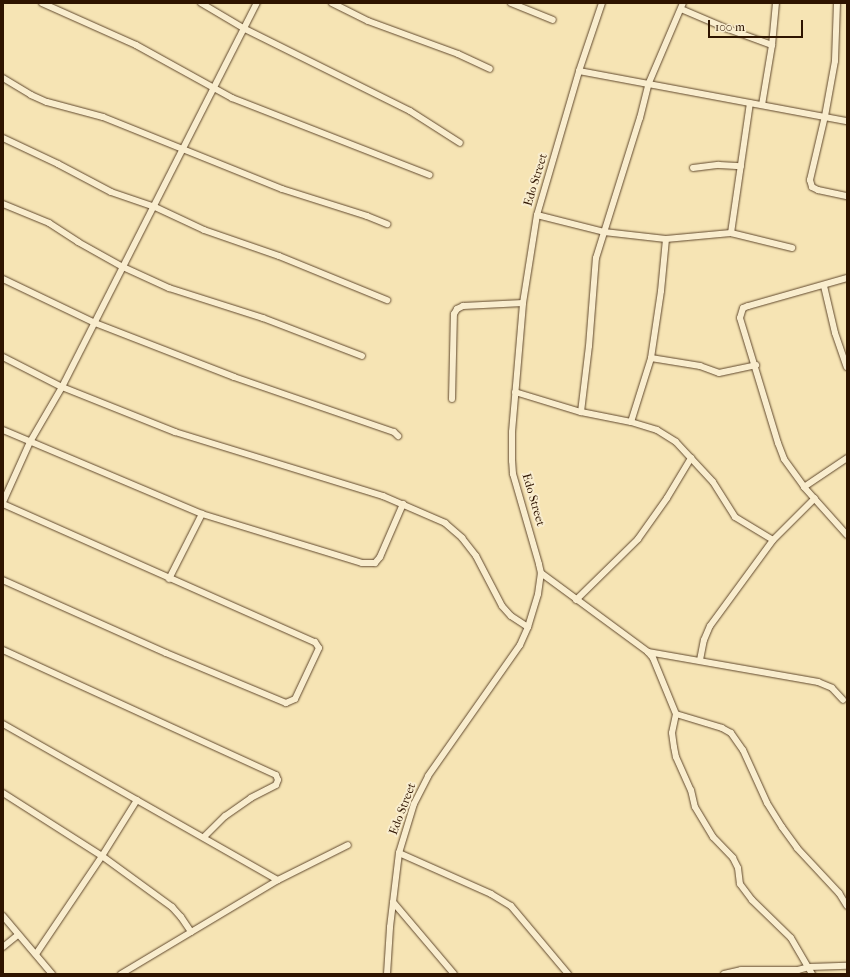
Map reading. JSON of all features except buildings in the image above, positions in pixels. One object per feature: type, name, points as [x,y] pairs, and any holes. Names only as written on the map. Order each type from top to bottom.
[{"type":"street","points":[[42,3],[136,45],[232,98],[430,175]]},
{"type":"street","points":[[201,3],[245,29],[410,111],[460,143]]},
{"type":"street","points":[[3,580],[159,650],[286,703],[295,699],[319,648],[318,644],[169,579],[3,503],[30,442],[62,387],[184,150],[257,3]]},
{"type":"street","points":[[332,3],[368,21],[458,54],[490,69]]},
{"type":"street","points":[[511,3],[553,20]]},
{"type":"street","name":"Edo Street","points":[[387,974],[399,853],[414,804],[428,776],[507,665],[528,627],[538,594],[541,573],[512,468],[515,392],[523,303],[537,215],[579,71],[602,3]]},
{"type":"street","points":[[762,105],[772,45],[776,3]]},
{"type":"street","points":[[837,3],[835,61],[825,116],[810,180],[812,187],[818,190],[847,196]]},
{"type":"street","points":[[581,412],[590,346],[596,258],[640,118],[648,85],[682,6],[728,29],[772,45]]},
{"type":"street","points":[[579,71],[847,121]]},
{"type":"street","points":[[3,78],[42,100],[103,117],[282,189],[367,216],[387,224]]},
{"type":"street","points":[[731,233],[750,103]]},
{"type":"street","points":[[3,138],[58,164],[111,192],[154,206],[204,230],[279,256],[387,300]]},
{"type":"street","points":[[693,168],[719,165],[741,166]]},
{"type":"street","points":[[3,204],[48,223],[78,242],[124,267],[169,288],[263,318],[362,356]]},
{"type":"street","points":[[537,215],[604,232],[666,239],[731,233],[792,248]]},
{"type":"street","points":[[631,422],[651,358],[661,290],[666,239]]},
{"type":"street","points":[[847,278],[824,286],[743,308],[740,318],[756,365],[784,459],[804,487],[847,535]]},
{"type":"street","points":[[3,279],[95,323],[234,377],[394,432],[398,436]]},
{"type":"street","points":[[824,286],[835,333],[847,366]]},
{"type":"street","points":[[452,399],[454,314],[457,309],[470,305],[523,303]]},
{"type":"street","points":[[3,357],[62,387],[175,432],[383,496],[444,523],[462,538],[476,556],[502,606],[511,616],[528,627]]},
{"type":"street","points":[[651,358],[700,366],[720,373],[756,365]]},
{"type":"street","points":[[515,392],[581,412],[631,422],[657,430],[676,442],[691,458],[712,482],[735,517],[773,540]]},
{"type":"street","points":[[3,430],[202,514],[369,564],[375,563],[380,557],[403,504]]},
{"type":"street","points":[[576,600],[638,539],[667,498],[691,458]]},
{"type":"street","points":[[804,487],[847,458]]},
{"type":"street","points":[[700,660],[704,640],[710,626],[773,540],[815,498]]},
{"type":"street","points":[[169,579],[202,514]]},
{"type":"street","points":[[541,573],[648,652],[653,658],[676,714],[672,732],[676,757],[691,790],[695,808],[714,837],[733,858],[738,868],[740,884],[752,900],[791,938],[809,966],[812,974]]},
{"type":"street","points":[[3,650],[276,775],[278,780],[276,785],[251,798],[225,816],[204,837]]},
{"type":"street","points":[[648,652],[818,682],[832,688],[843,700]]},
{"type":"street","points":[[676,714],[731,732],[742,750],[767,803],[782,827],[797,848],[839,893],[847,906]]},
{"type":"street","points":[[3,724],[278,880]]},
{"type":"street","points":[[3,793],[102,856],[172,907],[191,932]]},
{"type":"street","points":[[36,954],[102,856],[137,800]]},
{"type":"street","points":[[120,974],[278,880],[348,845]]},
{"type":"street","points":[[399,853],[491,894],[511,906],[568,974]]},
{"type":"street","points":[[393,902],[454,974]]},
{"type":"street","points":[[3,916],[52,974]]},
{"type":"street","points":[[3,947],[18,935]]},
{"type":"street","points":[[724,974],[742,970],[798,970],[809,966],[847,966]]}]
